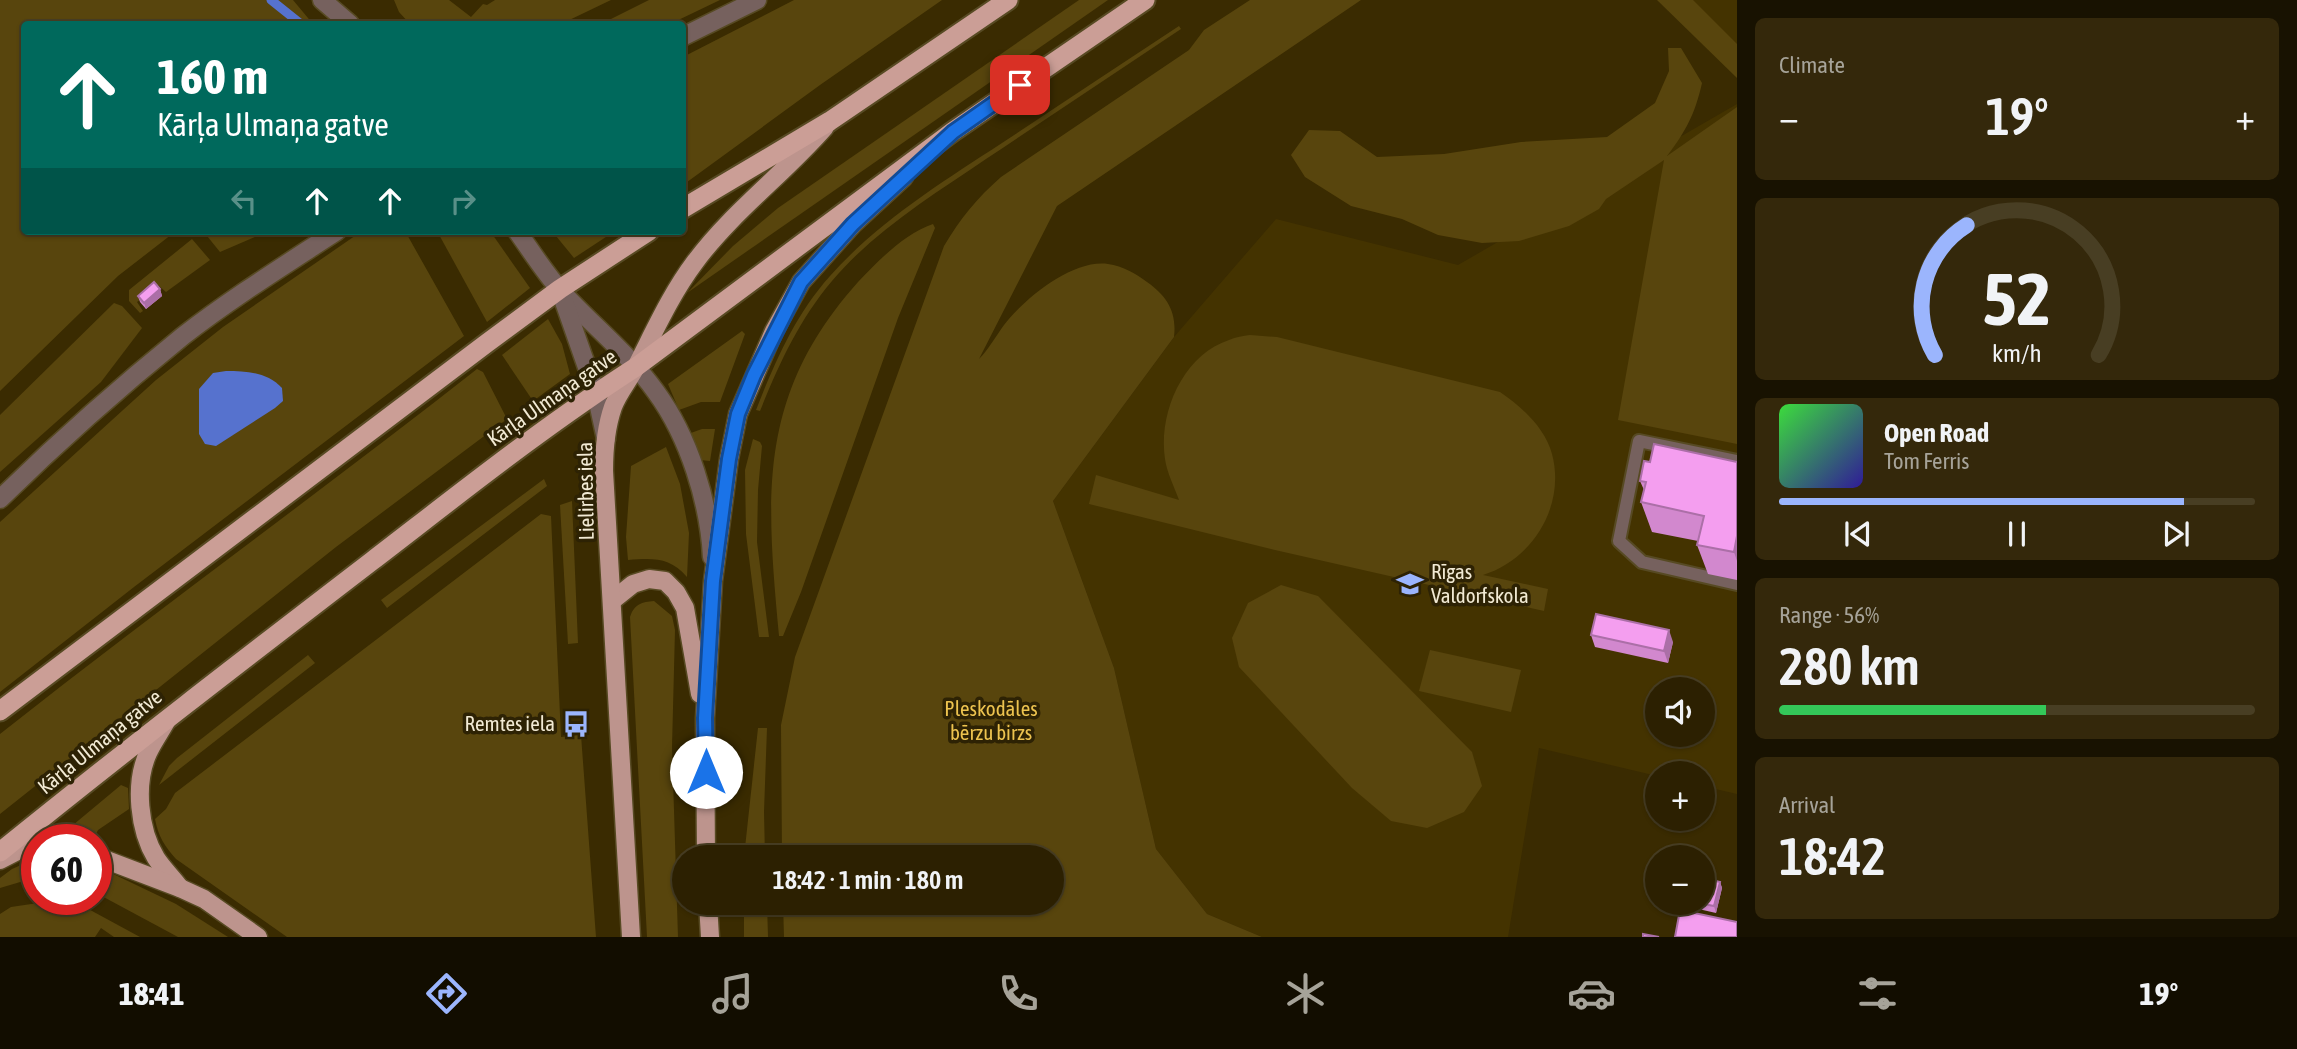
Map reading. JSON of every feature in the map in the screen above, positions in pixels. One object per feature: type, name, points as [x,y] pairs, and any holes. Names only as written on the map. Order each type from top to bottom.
[{"type":"highway","points":[[686,207],[830,121],[1008,0]]},
{"type":"highway","name":"Kārļa Ulmaņa gatve","points":[[0,852],[169,716],[596,393],[636,367],[953,132],[1145,0]]},
{"type":"highway","points":[[0,711],[560,289],[643,235]]},
{"type":"main road","name":"Lielirbes iela","points":[[631,937],[604,471],[606,441],[613,407],[663,311],[694,263],[724,228],[799,156],[830,121]]},
{"type":"main road","points":[[706,845],[705,718],[713,581],[729,459],[738,414],[781,318],[801,282],[853,224],[953,132]]},
{"type":"main road","points":[[613,600],[633,584],[649,579],[664,581],[676,592],[685,608],[705,718]]},
{"type":"main road","points":[[169,716],[147,755],[140,803],[145,836],[157,860],[180,888]]},
{"type":"main road","points":[[0,860],[21,849]]},
{"type":"main road","points":[[112,862],[204,900],[258,937]]},
{"type":"main road","points":[[709,915],[710,937]]},
{"type":"street","points":[[322,0],[346,21]]},
{"type":"street","points":[[686,35],[757,0]]},
{"type":"street","points":[[0,499],[46,454],[183,336],[251,286],[331,235]]},
{"type":"street","points":[[520,235],[560,289],[636,367],[666,407],[691,463],[710,527],[713,581]]},
{"type":"street","points":[[560,289],[596,393],[606,441]]},
{"type":"lane","points":[[1737,461],[1639,441],[1619,541],[1642,562],[1737,584]]},
{"type":"shaded area","points":[[1679,0],[1737,0],[1737,55]]},
{"type":"shaded area","name":"Rīgas Valdorfskola","points":[[1737,104],[1737,794],[1715,789],[1715,761],[1645,761],[1645,773],[1539,748],[1508,937],[1262,937],[1207,914],[1156,849],[1114,668],[1053,501],[1174,337],[1276,219],[1458,265]]},
{"type":"green space","points":[[0,0],[293,0],[310,21],[21,21],[21,235],[171,235],[118,276],[0,391]]},
{"type":"green space","points":[[394,0],[449,0],[471,17],[483,4],[487,5],[495,0],[611,0],[567,21],[407,21],[399,12]]},
{"type":"green space","points":[[649,0],[720,0],[676,21],[607,21]]},
{"type":"green space","points":[[794,0],[942,0],[686,183],[686,55]]},
{"type":"green space","points":[[1079,0],[1108,0],[687,293],[733,246],[778,208]]},
{"type":"green space","name":"Pleskodāles bērzu birzs","points":[[1250,0],[1361,0],[1057,206],[979,359],[1024,303],[1065,274],[1094,264],[1124,268],[1154,287],[1169,305],[1174,320],[1174,337],[1053,501],[1114,668],[1156,849],[1207,914],[1262,937],[784,937],[783,915],[1064,915],[1064,845],[782,845],[781,725],[795,657],[944,246],[977,201],[1001,177],[1189,50],[1204,30]]},
{"type":"green space","points":[[1657,0],[1693,0],[1737,44],[1737,78]]},
{"type":"green space","points":[[1179,26],[1181,29],[925,200],[866,246],[820,296],[782,359],[760,411],[756,410],[796,323],[818,291],[849,256],[890,220],[934,188]]},
{"type":"green space","points":[[1668,48],[1681,48],[1702,83],[1689,122],[1667,156],[1737,107],[1737,444],[1618,420],[1664,160],[1606,199],[1599,209],[1569,226],[1519,241],[1482,243],[1438,235],[1402,219],[1351,206],[1305,177],[1291,155],[1309,130],[1340,131],[1377,157],[1444,154],[1521,142],[1607,137],[1655,103],[1669,71]]},
{"type":"green space","points":[[933,224],[935,228],[898,318],[801,592],[783,636],[779,636],[772,537],[772,492],[776,448],[785,406],[801,365],[825,324],[858,282],[902,241]]},
{"type":"green space","points":[[206,235],[260,235],[220,252]]},
{"type":"green space","points":[[356,235],[407,235],[464,336],[0,692],[0,522],[156,380],[223,327]]},
{"type":"green space","points":[[439,235],[493,235],[530,288],[487,322]]},
{"type":"green space","points":[[555,235],[609,235],[574,258]]},
{"type":"green space","points":[[192,239],[210,260],[166,292],[158,285],[137,302],[143,311],[140,313],[129,301],[129,290]]},
{"type":"green space","points":[[114,303],[122,306],[142,328],[101,382],[0,472],[0,415]]},
{"type":"green space","points":[[548,319],[562,344],[570,374],[533,401],[502,355]]},
{"type":"green space","points":[[742,331],[745,334],[720,402],[701,402],[679,410],[668,384]]},
{"type":"green space","points":[[1250,335],[1277,337],[1500,392],[1524,411],[1549,444],[1555,474],[1554,493],[1541,528],[1530,544],[1501,568],[1483,575],[1548,589],[1544,611],[1275,550],[1089,504],[1096,475],[1179,500],[1166,464],[1164,441],[1170,405],[1177,388],[1199,358],[1232,339]]},
{"type":"green space","points":[[477,369],[483,372],[507,419],[336,547],[0,814],[0,734]]},
{"type":"green space","points":[[702,429],[715,429],[710,461],[700,460],[688,434]]},
{"type":"green space","points":[[753,439],[762,446],[757,542],[769,637],[759,637],[746,534],[745,470]]},
{"type":"green space","points":[[666,447],[680,484],[689,533],[687,577],[667,562],[628,560],[626,537],[631,466]]},
{"type":"green space","points":[[544,479],[547,486],[387,608],[381,600]]},
{"type":"green space","points":[[572,501],[578,643],[568,644],[560,505]]},
{"type":"green space","points":[[541,514],[551,516],[561,737],[581,735],[596,937],[287,937],[176,859],[162,841],[155,819],[166,809],[175,793]]},
{"type":"green space","points":[[1281,585],[1318,596],[1472,752],[1482,786],[1464,812],[1427,828],[1391,821],[1352,788],[1239,667],[1232,638],[1248,603]]},
{"type":"green space","points":[[654,601],[672,616],[675,630],[672,747],[675,845],[672,845],[672,915],[677,915],[678,937],[647,937],[630,617],[639,604]]},
{"type":"green space","points":[[1430,650],[1521,670],[1511,712],[1419,691]]},
{"type":"green space","points":[[308,655],[315,663],[159,785],[169,766],[177,758]]},
{"type":"green space","points":[[758,728],[767,728],[765,845],[745,845]]},
{"type":"green space","points":[[121,785],[128,788],[129,809],[107,824],[74,824]]},
{"type":"green space","points":[[21,865],[21,882],[0,888],[0,878]]},
{"type":"green space","points":[[112,873],[176,904],[228,937],[178,937],[112,902]]},
{"type":"green space","points":[[21,906],[21,915],[99,915],[140,937],[114,937],[101,928],[95,937],[0,937],[0,914],[11,907]]},
{"type":"green space","points":[[744,915],[767,915],[768,937],[744,937]]},
{"type":"water","points":[[249,372],[270,379],[282,388],[283,401],[216,446],[205,444],[199,434],[199,389],[213,373]]},
{"type":"building","points":[[154,282],[160,289],[144,303],[138,296]]},
{"type":"building","points":[[1654,444],[1737,462],[1737,536],[1734,552],[1697,545],[1704,516],[1641,502],[1646,482],[1640,481],[1644,461],[1650,462]]},
{"type":"building","points":[[1596,614],[1669,630],[1664,651],[1591,635]]},
{"type":"building","points":[[1715,881],[1720,882],[1715,902]]},
{"type":"building","points":[[1679,915],[1704,915],[1737,922],[1737,937],[1675,937]]},
{"type":"waterway","points":[[271,0],[297,21]]},
{"type":"place","name":"Rīgas Valdorfskola","points":[[1410,584]]},
{"type":"place","name":"Remtes iela","points":[[576,724]]},
{"type":"route","points":[[706,772],[705,718],[713,581],[729,459],[738,414],[774,331],[801,282],[853,224],[953,132],[1020,85]]}]
